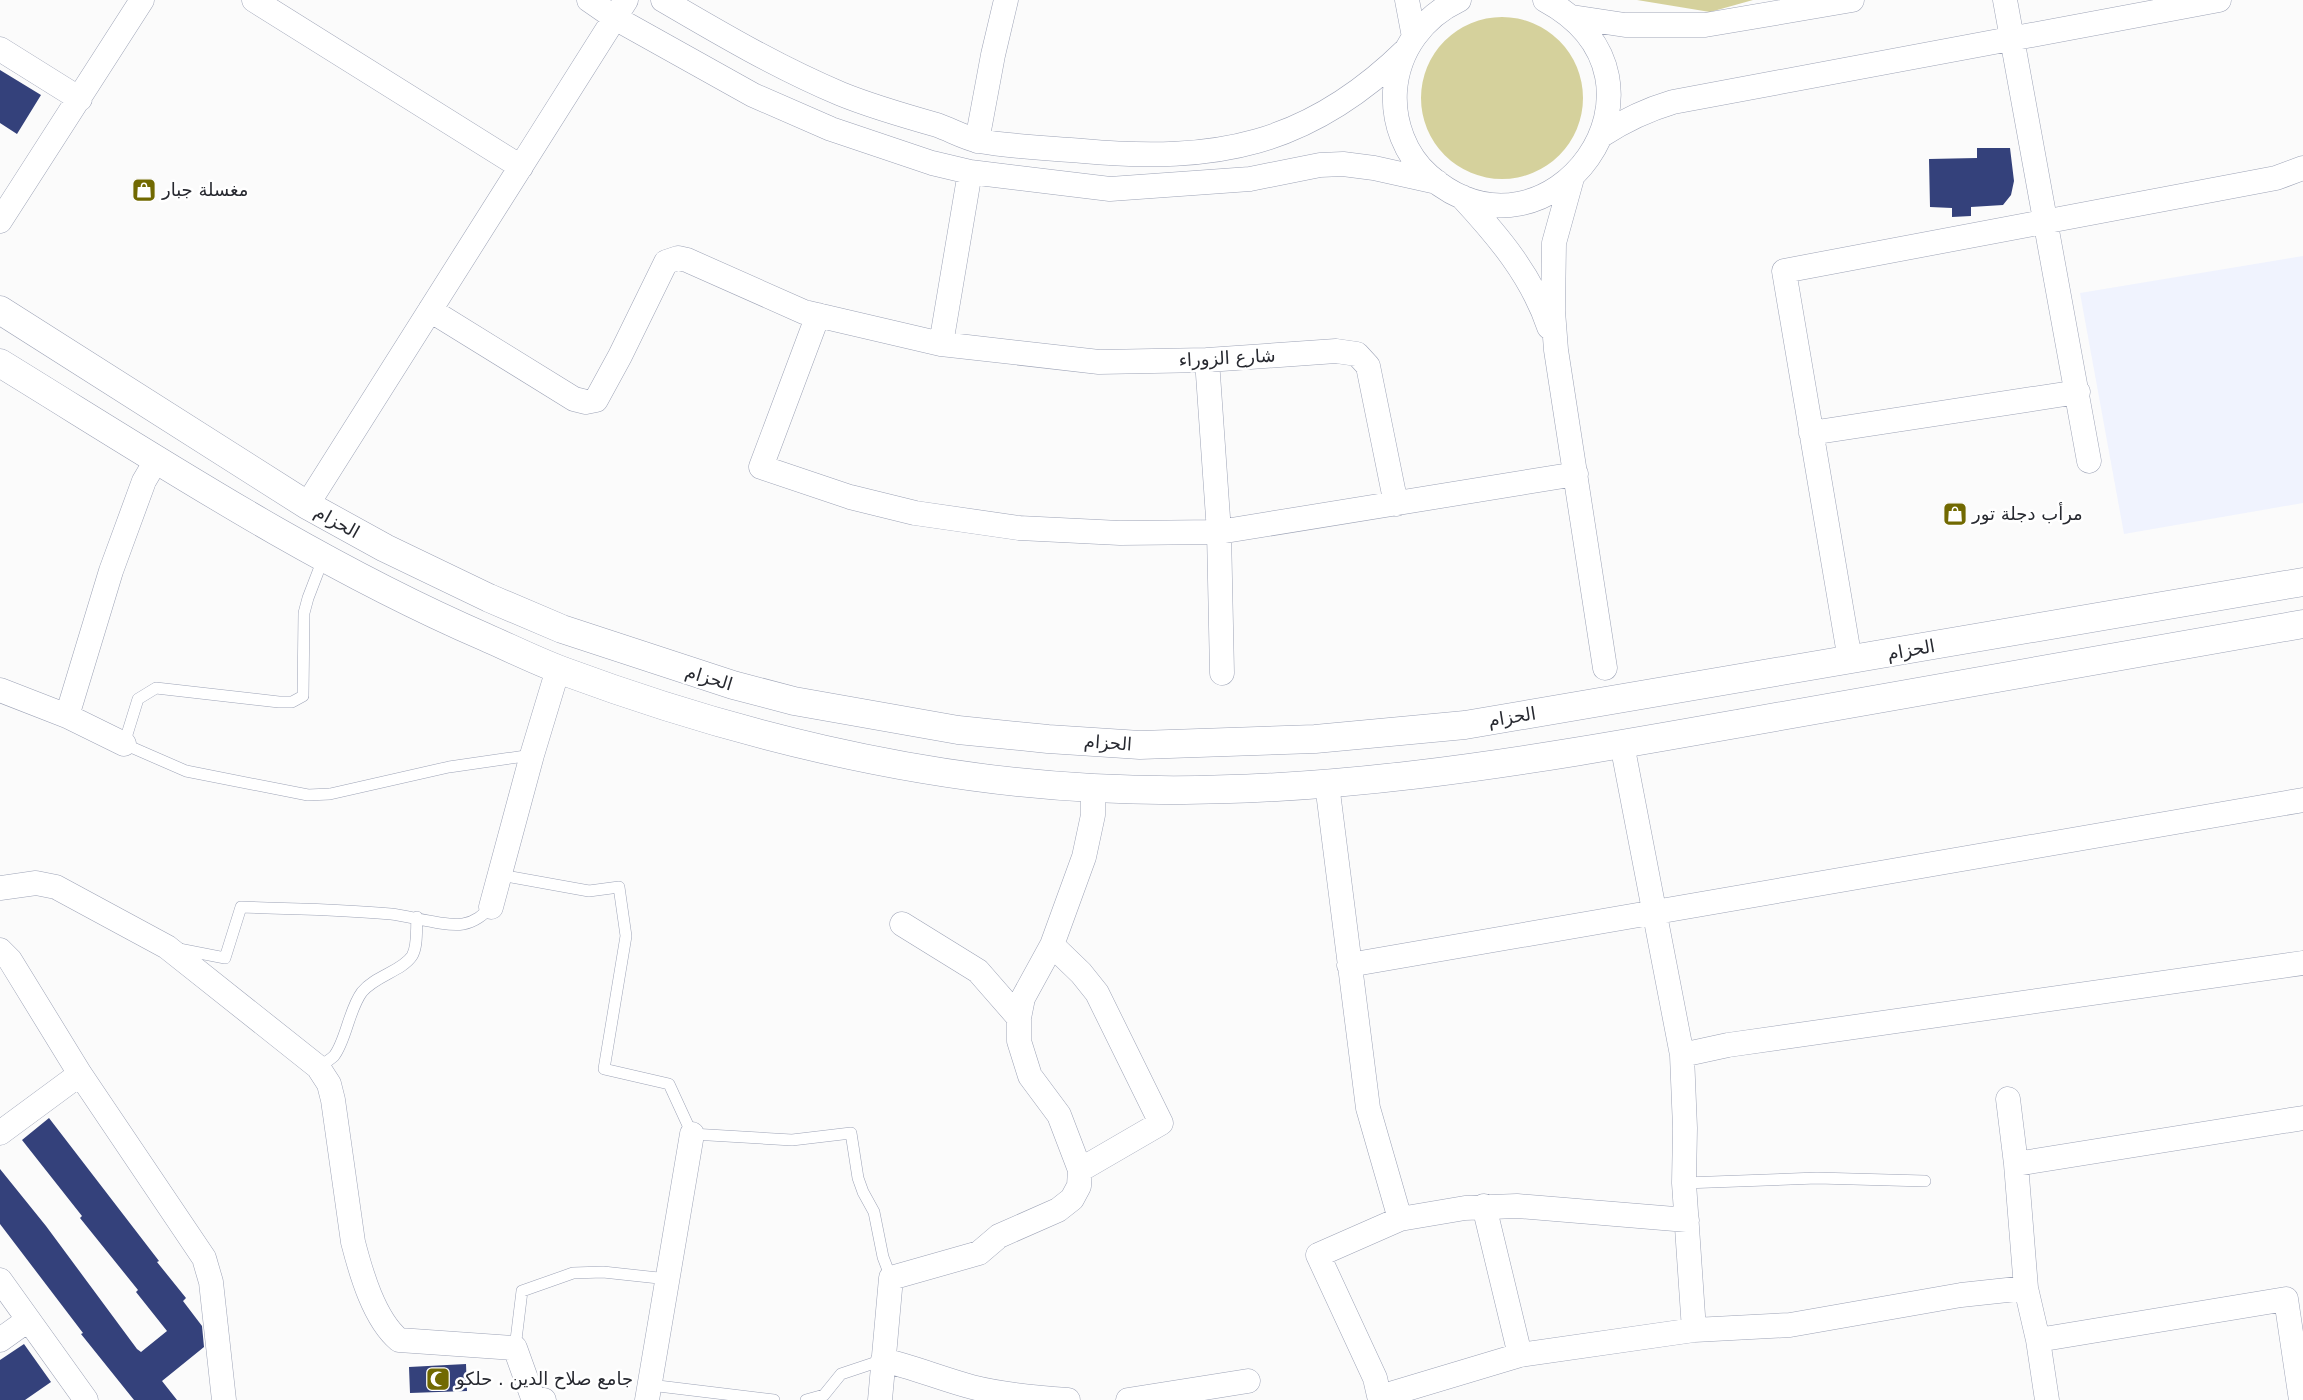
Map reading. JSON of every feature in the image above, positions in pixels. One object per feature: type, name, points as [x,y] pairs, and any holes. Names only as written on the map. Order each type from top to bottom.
[{"type":"main road","name":"الحزام","points":[[0,310],[307,505],[385,548],[489,598],[562,629],[732,685],[794,701],[958,730],[1140,745],[1315,739],[1388,733],[1475,723],[2303,582]]},
{"type":"main road","points":[[0,363],[323,559],[413,605],[558,669],[722,724],[855,755],[942,771],[1093,788],[1229,788],[1327,784],[1488,766],[2303,624]]},
{"type":"street","points":[[0,221],[142,0]]},
{"type":"street","points":[[254,0],[521,167]]},
{"type":"street","points":[[588,0],[621,9],[760,99],[831,129],[924,160],[970,172],[1110,189],[1250,178],[1320,165],[1343,164],[1374,168],[1437,182]]},
{"type":"street","points":[[663,0],[763,58],[813,81],[892,113],[939,126],[977,141],[1133,155],[1180,155],[1230,149],[1269,139],[1318,117],[1364,88],[1410,44],[1436,13],[1459,0]]},
{"type":"street","points":[[977,141],[993,55],[1006,0]]},
{"type":"street","points":[[1407,0],[1410,44],[1396,82],[1396,114],[1400,130],[1414,159],[1437,182],[1462,197],[1487,203],[1520,202],[1550,193],[1572,178],[1589,159],[1602,136],[1609,104],[1606,72],[1593,42],[1572,17],[1545,0]]},
{"type":"street","points":[[1572,17],[1625,25],[1705,25],[1852,0]]},
{"type":"street","points":[[2005,0],[2014,39],[2090,461]]},
{"type":"street","points":[[1602,136],[1624,120],[1648,109],[1673,102],[2219,0]]},
{"type":"street","points":[[307,505],[621,9]]},
{"type":"street","points":[[0,49],[80,99]]},
{"type":"street","points":[[1850,660],[1784,271],[2047,223],[2276,178],[2303,168]]},
{"type":"street","points":[[941,344],[970,172]]},
{"type":"street","points":[[1572,178],[1554,243],[1553,311],[1556,350],[1606,668]]},
{"type":"street","points":[[1462,197],[1511,253],[1544,313],[1556,350]]},
{"type":"street","name":"شارع الزوراء","points":[[430,310],[574,399],[586,402],[596,400],[666,262],[678,258],[688,260],[804,312],[941,344],[1099,362],[1207,360],[1336,351],[1356,354],[1368,366],[1396,504]]},
{"type":"street","points":[[818,315],[761,467],[880,506],[1019,528],[1120,533],[1219,532],[1576,474]]},
{"type":"street","points":[[1207,360],[1219,532],[1222,673]]},
{"type":"street","points":[[1811,432],[2078,392]]},
{"type":"street","points":[[68,716],[111,571],[144,481],[157,459]]},
{"type":"street","points":[[491,907],[532,755],[558,669]]},
{"type":"street","points":[[0,690],[68,716],[124,744]]},
{"type":"street","points":[[1622,744],[1682,1055],[1685,1128],[1684,1183],[1694,1330]]},
{"type":"street","points":[[1327,784],[1368,1108],[1400,1219]]},
{"type":"street","points":[[880,1400],[882,1360],[891,1278],[979,1253],[999,1236],[1058,1210],[1072,1199],[1079,1186],[1080,1170],[1059,1115],[1030,1076],[1020,1041],[1019,1018],[1023,998],[1052,946],[1084,857],[1093,815],[1093,788]]},
{"type":"street","points":[[1349,965],[1654,914],[2303,800]]},
{"type":"street","points":[[0,888],[36,883],[56,887],[167,947],[318,1067],[329,1084],[333,1100],[353,1242],[368,1289],[389,1331],[399,1340],[515,1348],[537,1399]]},
{"type":"street","points":[[902,924],[978,971],[1019,1018]]},
{"type":"street","points":[[1052,946],[1081,973],[1097,993],[1161,1123],[1080,1170]]},
{"type":"street","points":[[0,950],[10,960],[80,1074],[204,1258],[211,1282],[224,1400]]},
{"type":"street","points":[[1682,1055],[1728,1045],[2303,963]]},
{"type":"street","points":[[0,1133],[80,1074]]},
{"type":"street","points":[[2008,1100],[2016,1164],[2026,1288],[2038,1340],[2047,1400]]},
{"type":"street","points":[[2016,1164],[2303,1118]]},
{"type":"street","points":[[649,1393],[692,1134]]},
{"type":"street","points":[[1484,1206],[1520,1354]]},
{"type":"street","points":[[1687,1220],[1516,1206],[1484,1206],[1400,1219],[1318,1255],[1375,1378],[1380,1398],[1520,1354],[1694,1330],[1790,1325],[1961,1295],[2026,1288]]},
{"type":"street","points":[[0,1280],[86,1400]]},
{"type":"street","points":[[2038,1340],[2286,1299],[2301,1400],[2294,1400]]},
{"type":"street","points":[[0,1340],[28,1320]]},
{"type":"street","points":[[882,1360],[924,1370],[973,1387],[1037,1398],[1068,1400]]},
{"type":"street","points":[[1128,1400],[1248,1381]]},
{"type":"lane","points":[[323,559],[304,613],[303,696],[292,702],[279,702],[156,688],[138,699],[124,744],[186,771],[308,795],[330,794],[449,766],[532,755]]},
{"type":"lane","points":[[500,875],[589,891],[619,887],[626,936],[604,1069],[669,1084],[692,1134],[792,1140],[851,1133],[858,1178],[874,1212],[883,1257],[891,1278]]},
{"type":"lane","points":[[167,947],[226,958],[241,907],[362,911],[417,917],[450,925],[463,924],[479,919],[491,907]]},
{"type":"lane","points":[[318,1067],[334,1056],[362,992],[371,983],[405,963],[412,956],[415,948],[417,917]]},
{"type":"lane","points":[[1684,1183],[1817,1178],[1925,1181]]},
{"type":"lane","points":[[515,1348],[522,1291],[573,1273],[603,1272],[668,1280]]},
{"type":"lane","points":[[806,1400],[824,1395],[841,1374],[882,1360]]},
{"type":"lane","points":[[649,1393],[774,1400]]},
{"type":"shaded area","points":[[1637,0],[1753,0],[1710,12]]},
{"type":"shaded area","points":[[1494,17],[1510,17],[1533,23],[1553,35],[1565,47],[1577,67],[1583,90],[1583,106],[1577,129],[1565,149],[1553,161],[1533,173],[1510,179],[1494,179],[1471,173],[1451,161],[1439,149],[1427,129],[1421,106],[1421,90],[1427,67],[1439,47],[1451,35],[1471,23]]},
{"type":"shaded area","points":[[2303,256],[2303,503],[2124,534],[2080,293]]},
{"type":"building","points":[[0,70],[41,95],[17,134],[0,123]]},
{"type":"building","points":[[1977,148],[2010,148],[2014,181],[2011,195],[2003,205],[1971,207],[1971,216],[1952,217],[1952,208],[1930,207],[1929,159],[1977,158]]},
{"type":"building","points":[[49,1118],[159,1261],[157,1262],[186,1298],[183,1301],[202,1326],[204,1347],[162,1381],[177,1400],[134,1400],[81,1334],[83,1333],[0,1224],[0,1169],[46,1226],[137,1349],[141,1352],[167,1331],[136,1292],[138,1290],[80,1218],[82,1216],[22,1140]]},
{"type":"building","points":[[24,1344],[51,1382],[25,1400],[0,1400],[0,1360]]},
{"type":"building","name":"جامع صلاح الدين . حلكو","points":[[466,1364],[467,1391],[410,1393],[409,1367]]},
{"type":"place","name":"مغسلة جبار","points":[[144,190]]},
{"type":"place","name":"مرأب دجلة تور","points":[[1955,514]]},
{"type":"place","name":"جامع صلاح الدين . حلكو","points":[[438,1379]]}]
